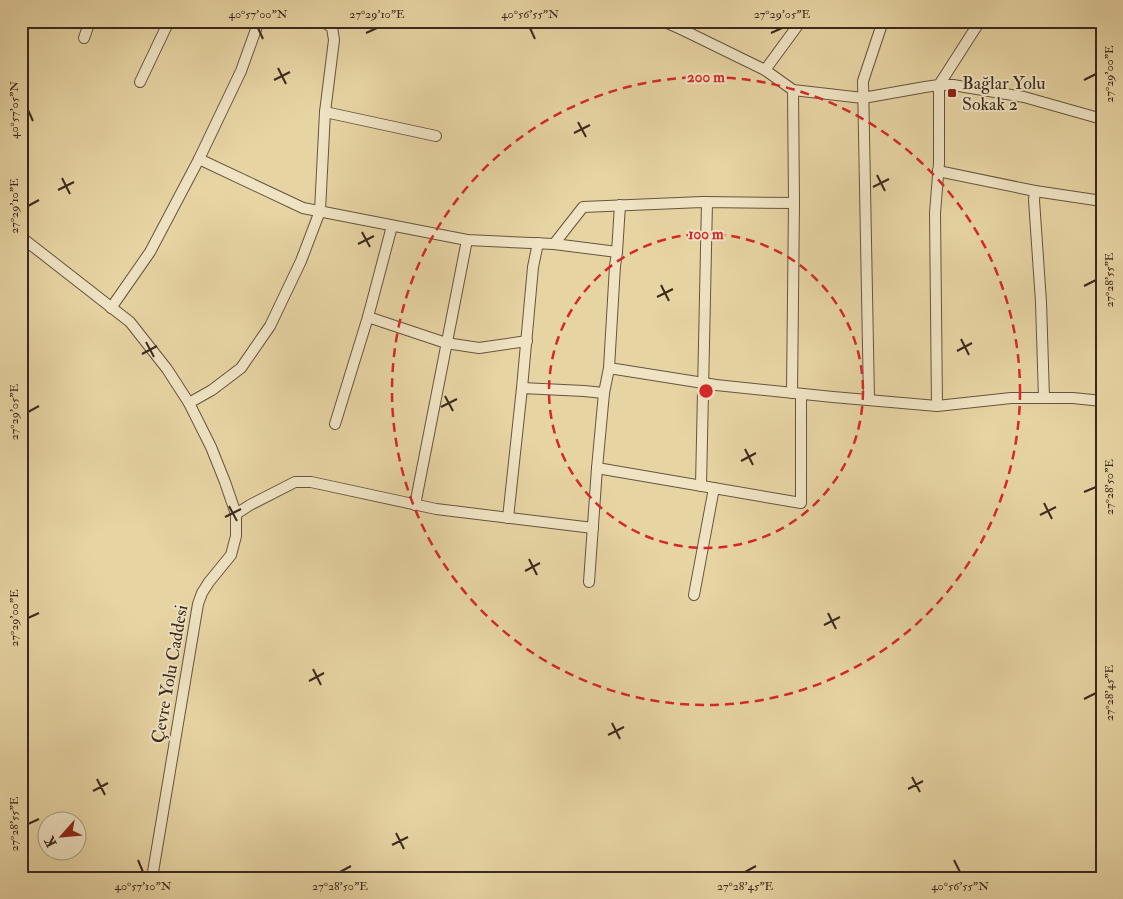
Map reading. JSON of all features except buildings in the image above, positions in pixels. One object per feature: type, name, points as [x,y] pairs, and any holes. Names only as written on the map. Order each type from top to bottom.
[{"type":"street","points":[[84,38],[90,21]]},
{"type":"street","points":[[140,82],[169,21]]},
{"type":"street","points":[[111,308],[150,252],[198,159],[241,71],[259,21]]},
{"type":"street","points":[[189,403],[212,390],[240,368],[270,326],[300,261],[320,211],[325,112],[334,40],[332,27],[321,21]]},
{"type":"street","points":[[662,21],[685,25],[765,70],[793,90],[863,98],[939,85],[953,85],[1024,96],[1102,120]]},
{"type":"street","points":[[765,70],[801,21]]},
{"type":"street","points":[[869,400],[863,80],[883,21]]},
{"type":"street","points":[[937,406],[935,213],[938,171],[939,85],[980,21]]},
{"type":"street","points":[[1093,21],[1102,24]]},
{"type":"street","points":[[597,468],[800,504],[796,393],[793,90]]},
{"type":"street","points":[[325,112],[436,136]]},
{"type":"street","points":[[198,159],[303,208],[467,240],[554,244],[617,252]]},
{"type":"street","points":[[938,171],[1035,191],[1102,201]]},
{"type":"street","points":[[1035,191],[1044,398]]},
{"type":"street","points":[[554,244],[583,207],[707,202],[794,203]]},
{"type":"street","points":[[701,486],[707,202]]},
{"type":"street","points":[[589,582],[604,393],[610,368],[620,205]]},
{"type":"street","points":[[335,424],[368,317],[392,226]]},
{"type":"street","name":"Çevre Yolu Caddesi","points":[[21,237],[130,322],[167,369],[189,403],[211,447],[236,514],[236,536],[232,555],[209,582],[198,604],[152,878]]},
{"type":"street","points":[[415,505],[467,240]]},
{"type":"street","points":[[508,518],[533,267],[538,243]]},
{"type":"street","points":[[368,317],[446,343],[479,348],[527,341]]},
{"type":"street","points":[[610,368],[703,383],[937,406],[1011,398],[1073,398],[1102,401]]},
{"type":"street","points":[[522,388],[604,393]]},
{"type":"street","points":[[236,514],[295,482],[311,482],[436,509],[593,528]]},
{"type":"street","points":[[694,595],[714,488]]},
{"type":"place","name":"Bağlar Yolu Sokak 2","points":[[952,93]]}]
